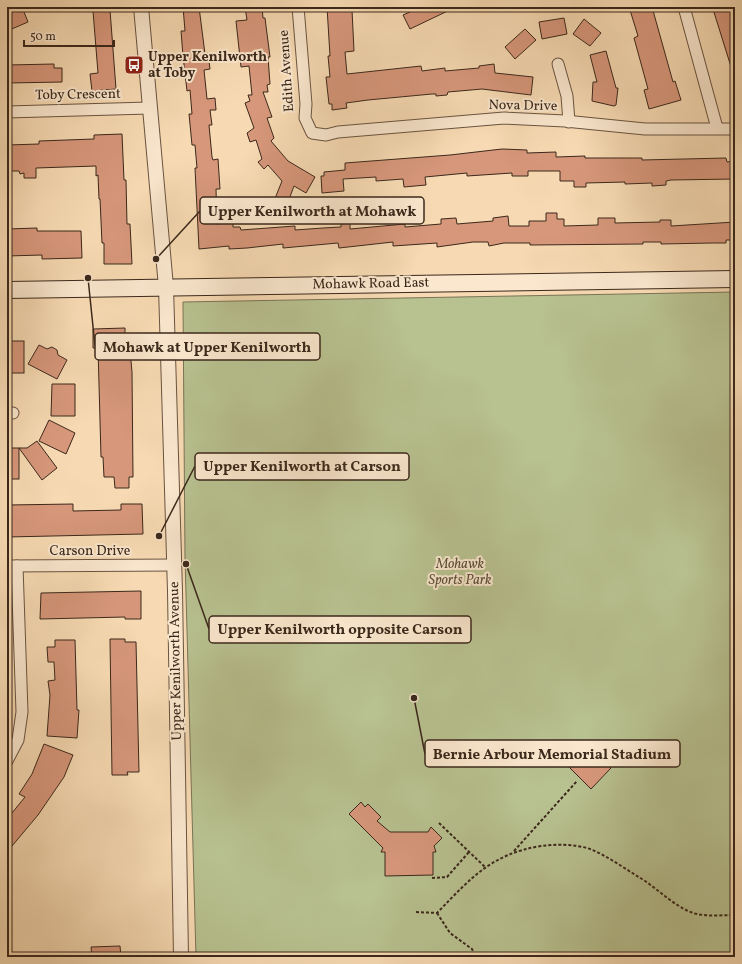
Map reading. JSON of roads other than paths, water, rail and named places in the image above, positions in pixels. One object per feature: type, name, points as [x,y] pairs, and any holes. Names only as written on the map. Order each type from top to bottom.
[{"type":"main road","name":"Mohawk Road East","points":[[7,290],[735,279]]},
{"type":"street","name":"Upper Kenilworth Avenue","points":[[141,7],[166,287],[174,565],[180,957]]},
{"type":"street","name":"Edith Avenue","points":[[298,7],[306,104],[305,118],[312,132]]},
{"type":"street","points":[[684,7],[717,128]]},
{"type":"street","points":[[558,64],[567,96],[569,122]]},
{"type":"street","name":"Toby Crescent","points":[[7,112],[149,108]]},
{"type":"street","name":"Nova Drive","points":[[312,132],[326,135],[338,132],[504,118],[646,129],[735,129]]},
{"type":"street","name":"Carson Drive","points":[[12,566],[174,565]]},
{"type":"street","points":[[7,761],[18,740],[22,712],[12,566]]},
{"type":"place","name":"Upper Kenilworth at Toby","points":[[134,65]]},
{"type":"place","name":"Upper Kenilworth at Mohawk","points":[[156,259]]},
{"type":"place","name":"Mohawk at Upper Kenilworth","points":[[88,278]]},
{"type":"place","name":"Upper Kenilworth at Carson","points":[[159,536]]},
{"type":"place","name":"Upper Kenilworth opposite Carson","points":[[186,564]]},
{"type":"place","name":"Bernie Arbour Memorial Stadium","points":[[414,698]]},
{"type":"park label","name":"Mohawk Sports Park","points":[[460,572]]}]
